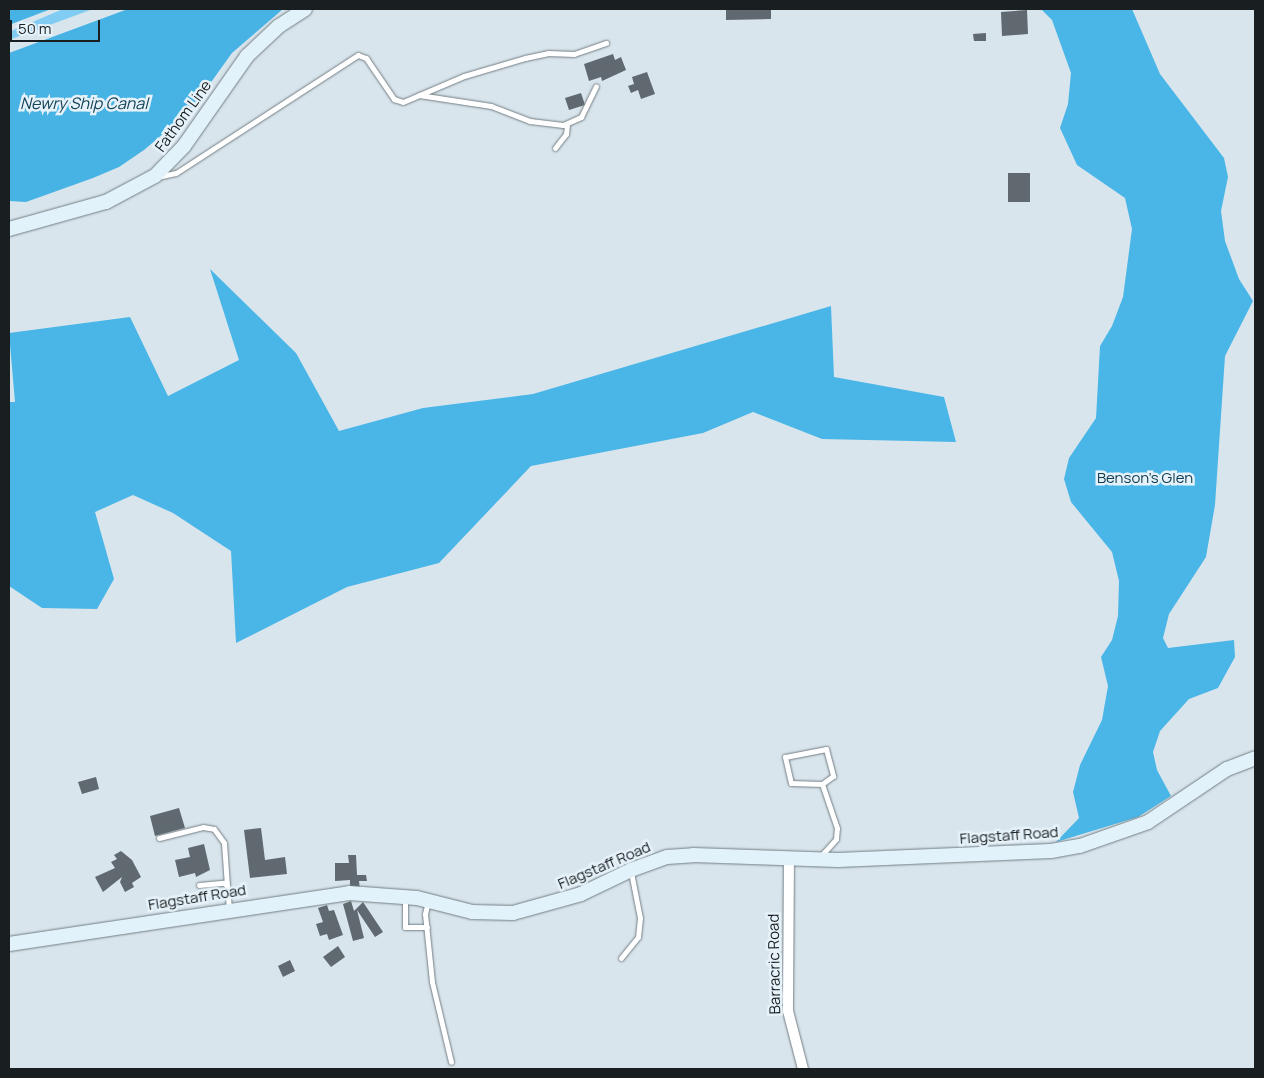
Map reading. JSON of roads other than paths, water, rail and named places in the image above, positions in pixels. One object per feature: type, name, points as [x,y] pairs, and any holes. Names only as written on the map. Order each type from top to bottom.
[{"type":"street","name":"Fathom Line","points":[[9,228],[106,202],[155,176],[184,146],[247,56],[279,26],[305,9]]},
{"type":"street","name":"Flagstaff Road","points":[[9,944],[229,909],[349,893],[406,896],[472,912],[513,913],[580,894],[631,870],[667,857],[693,855],[819,859],[1052,851],[1080,846],[1148,822],[1227,768],[1255,758]]},
{"type":"street","name":"Barracric Road","points":[[789,857],[788,1012],[803,1069]]},
{"type":"lane","points":[[155,176],[176,173],[300,94],[347,60],[358,55],[366,58],[394,99],[403,102],[464,76],[525,58],[548,53],[574,54],[606,43]]},
{"type":"lane","points":[[418,95],[491,106],[541,124],[567,124],[581,117],[596,86]]},
{"type":"lane","points":[[555,148],[566,134],[567,124]]},
{"type":"lane","points":[[826,749],[833,776],[822,784],[791,783],[785,757],[826,749]]},
{"type":"lane","points":[[819,859],[838,835],[822,784]]},
{"type":"lane","points":[[159,838],[203,826],[214,829],[224,843],[229,909]]},
{"type":"lane","points":[[621,958],[638,937],[640,918],[631,870]]},
{"type":"lane","points":[[199,885],[220,882],[227,886]]},
{"type":"lane","points":[[406,896],[405,927],[427,927]]},
{"type":"lane","points":[[428,901],[427,927],[432,982],[451,1062]]},
{"type":"water","points":[[9,9],[51,9],[9,25]]},
{"type":"water","name":"Newry Ship Canal","points":[[128,9],[283,9],[232,53],[191,110],[144,150],[119,167],[93,178],[26,202],[9,201],[9,53]]},
{"type":"park label","name":"Benson's Glen","points":[[1145,478]]}]
